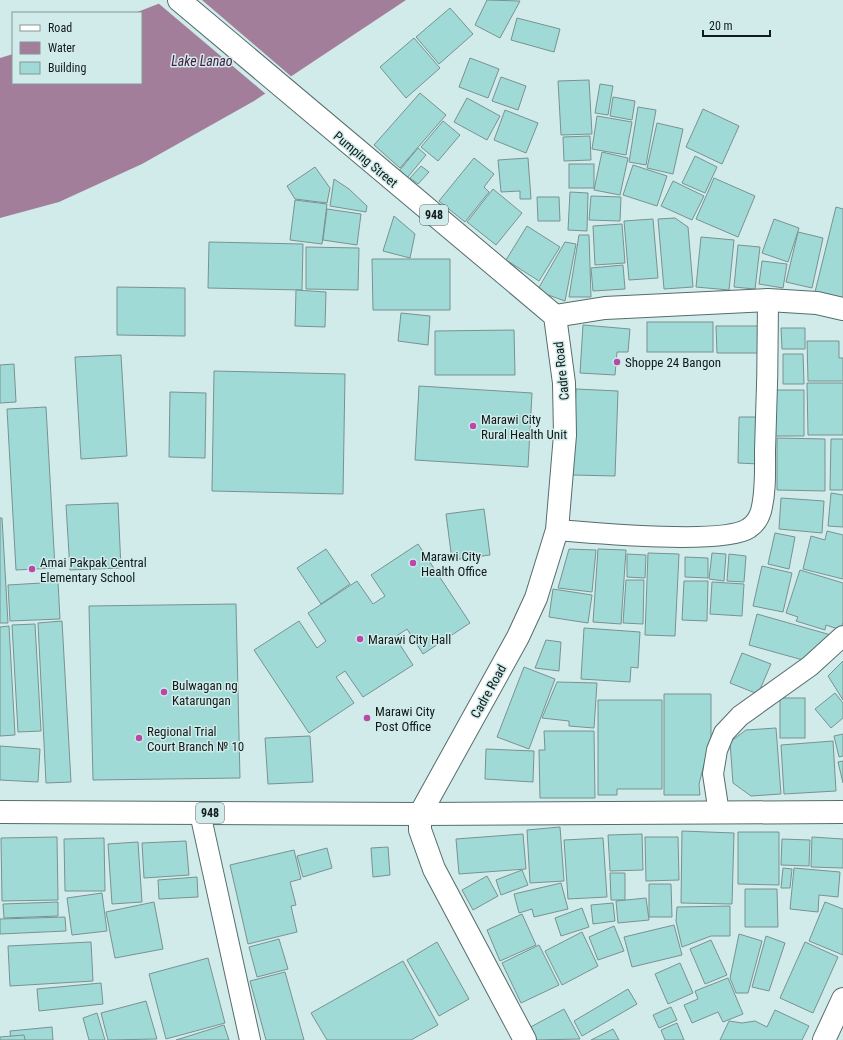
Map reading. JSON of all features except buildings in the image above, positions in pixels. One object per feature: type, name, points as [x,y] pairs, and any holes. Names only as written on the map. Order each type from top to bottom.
[{"type":"main road","name":"Pumping Street","points":[[178,0],[555,316]]},
{"type":"main road","points":[[555,316],[605,308],[768,300],[817,304],[843,309]]},
{"type":"main road","name":"Cadre Road","points":[[420,814],[518,638],[536,598],[557,530],[565,420],[564,383],[555,316]]},
{"type":"main road","name":"948","points":[[0,812],[420,814],[843,812]]},
{"type":"main road","points":[[420,814],[420,830],[434,869],[524,1040]]},
{"type":"main road","points":[[824,1040],[843,999]]},
{"type":"street","points":[[557,530],[640,536],[718,536],[738,533],[754,524],[758,519],[761,510],[764,489],[767,412],[768,300]]},
{"type":"street","points":[[719,813],[713,774],[718,750],[724,733],[740,716],[810,666],[843,636]]},
{"type":"street","points":[[200,813],[250,1040]]},
{"type":"water","name":"Lake Lanao","points":[[168,0],[406,0],[254,101],[142,164],[59,202],[0,218],[0,58],[12,54],[12,84],[142,84],[142,12],[138,12]]},
{"type":"pier","points":[[164,0],[202,0],[293,78],[267,95],[158,3]]},
{"type":"place","name":"Shoppe 24 Bangon","points":[[617,362]]},
{"type":"place","name":"Marawi City Rural Health Unit","points":[[473,426]]},
{"type":"place","name":"Marawi City Health Office","points":[[413,563]]},
{"type":"place","name":"Amai Pakpak Central Elementary School","points":[[32,569]]},
{"type":"place","name":"Marawi City Hall","points":[[360,639]]},
{"type":"place","name":"Bulwagan ng Katarungan","points":[[164,692]]},
{"type":"place","name":"Marawi City Post Office","points":[[367,718]]},
{"type":"place","name":"Regional Trial Court Branch № 10","points":[[139,738]]}]
